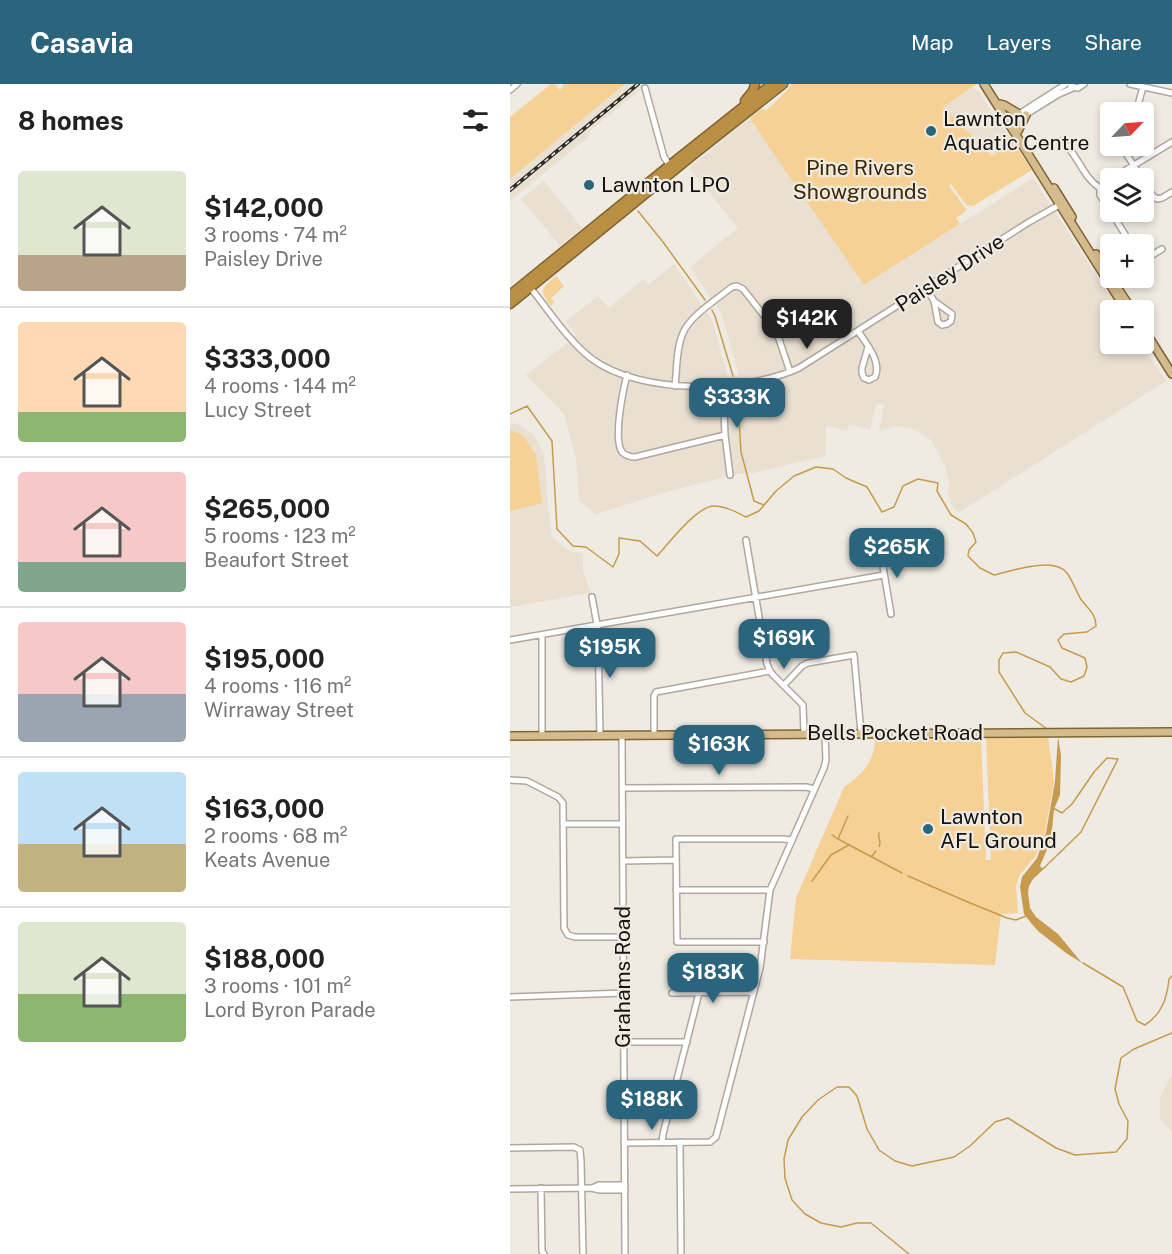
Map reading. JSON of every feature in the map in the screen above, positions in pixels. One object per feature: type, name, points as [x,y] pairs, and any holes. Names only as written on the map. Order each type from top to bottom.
[{"type":"highway","points":[[738,111],[739,106],[753,91],[755,84]]},
{"type":"highway","points":[[672,168],[738,111],[766,90],[783,84]]},
{"type":"highway","points":[[510,304],[528,285],[766,90]]},
{"type":"highway","points":[[510,295],[528,285]]},
{"type":"main road","points":[[755,84],[766,90]]},
{"type":"main road","points":[[984,84],[1120,300]]},
{"type":"main road","points":[[991,94],[1018,131],[1061,204],[1100,261]]},
{"type":"main road","points":[[1000,105],[1023,115],[1018,131]]},
{"type":"main road","points":[[1154,345],[1172,374]]},
{"type":"main road","points":[[1154,353],[1172,379]]},
{"type":"main road","name":"Bells Pocket Road","points":[[510,736],[1172,732]]},
{"type":"street","points":[[510,90],[517,84]]},
{"type":"street","points":[[1010,123],[1070,85],[1078,88],[1084,84]]},
{"type":"street","points":[[1130,84],[1172,93]]},
{"type":"street","points":[[1139,102],[1143,87]]},
{"type":"street","points":[[645,88],[664,157],[672,168]]},
{"type":"street","points":[[1061,141],[1069,147],[1093,184],[1100,188]]},
{"type":"street","points":[[1131,168],[1172,142]]},
{"type":"street","points":[[1128,156],[1134,166]]},
{"type":"street","points":[[1154,197],[1162,198],[1172,192]]},
{"type":"street","name":"Paisley Drive","points":[[528,285],[584,352],[609,369],[675,386],[758,382],[790,372],[808,363],[1061,204]]},
{"type":"street","points":[[1154,254],[1162,249]]},
{"type":"street","points":[[675,386],[681,336],[687,326],[694,317],[737,285],[743,289],[773,327],[790,372]]},
{"type":"street","points":[[926,288],[934,301],[938,322],[942,325],[947,324],[951,321],[952,314],[934,301]]},
{"type":"street","points":[[858,331],[868,347],[878,370],[875,377],[870,380],[864,378],[862,373],[868,347]]},
{"type":"street","points":[[627,375],[621,403],[619,443],[625,455],[635,458],[725,435]]},
{"type":"street","points":[[723,385],[725,435],[730,475]]},
{"type":"street","points":[[746,540],[770,671],[803,705],[804,734]]},
{"type":"street","points":[[880,549],[891,614]]},
{"type":"street","points":[[510,640],[884,575]]},
{"type":"street","points":[[592,597],[598,625],[600,735]]},
{"type":"street","points":[[542,635],[542,736]]},
{"type":"street","points":[[784,685],[802,666],[808,663],[854,655],[861,734]]},
{"type":"street","points":[[654,735],[654,696],[656,692],[770,671]]},
{"type":"street","points":[[624,1143],[710,1142],[716,1137],[760,968],[770,890],[824,768],[825,734]]},
{"type":"street","name":"Grahams Road","points":[[622,735],[625,1254]]},
{"type":"street","points":[[510,780],[527,781],[558,797],[562,803],[565,931],[574,938],[623,937]]},
{"type":"street","points":[[622,788],[806,787],[814,789]]},
{"type":"street","points":[[563,824],[622,824]]},
{"type":"street","points":[[764,942],[677,942],[676,839],[792,840]]},
{"type":"street","points":[[622,861],[676,860]]},
{"type":"street","points":[[676,890],[770,890]]},
{"type":"street","points":[[672,993],[753,992]]},
{"type":"street","points":[[510,997],[624,993]]},
{"type":"street","points":[[662,1143],[699,993]]},
{"type":"street","points":[[624,1042],[687,1042]]},
{"type":"street","points":[[680,1142],[681,1254]]},
{"type":"street","points":[[510,1148],[577,1148],[581,1152],[583,1254]]},
{"type":"street","points":[[510,1189],[591,1188],[600,1190],[625,1187]]},
{"type":"street","points":[[541,1188],[542,1251],[544,1254]]},
{"type":"shaded area","points":[[625,84],[647,84],[590,131],[587,138],[510,201],[510,179]]},
{"type":"shaded area","points":[[973,88],[978,90],[1013,142],[992,156],[942,107]]},
{"type":"shaded area","points":[[750,118],[864,285],[1033,178],[1100,281],[1100,288],[1105,288],[1112,300],[1100,300],[1100,354],[1148,354],[1166,381],[958,513],[948,495],[949,483],[945,466],[931,440],[913,429],[893,426],[879,432],[884,405],[876,404],[870,430],[849,424],[847,431],[826,426],[825,456],[749,474],[736,474],[669,491],[596,514],[579,501],[576,460],[564,414],[526,375],[577,335],[566,321],[598,296],[608,308],[643,280],[648,285],[674,264],[712,320],[728,377],[739,376],[722,315],[690,267],[738,228],[689,168]]},
{"type":"shaded area","points":[[544,181],[582,228],[560,246],[521,199]]},
{"type":"shaded area","points":[[510,423],[519,424],[534,435],[544,454],[552,536],[566,549],[583,554],[583,571],[591,593],[510,607]]},
{"type":"shaded area","points":[[1058,737],[1061,755],[1060,795],[1054,809],[1051,840],[1040,866],[1046,867],[1033,879],[1028,893],[1030,908],[1036,917],[1058,934],[1082,963],[1066,953],[1031,923],[1024,914],[1020,887],[1022,877],[1037,858],[1046,833],[1055,781]]},
{"type":"shaded area","points":[[1172,1074],[1172,1132],[1160,1119],[1160,1098]]},
{"type":"green space","points":[[551,84],[555,84],[560,90],[564,84],[625,84],[510,179],[510,117]]},
{"type":"green space","name":"Pine Rivers Showgrounds","points":[[792,84],[975,84],[943,107],[992,156],[1013,142],[1032,170],[973,206],[966,205],[951,184],[949,186],[966,209],[956,218],[960,224],[864,285],[750,118],[761,109],[766,110]]},
{"type":"green space","points":[[556,276],[564,286],[551,298],[554,302],[551,306],[543,290]]},
{"type":"green space","points":[[510,430],[523,435],[536,455],[542,503],[510,511]]},
{"type":"green space","points":[[986,737],[1048,737],[1054,781],[1045,833],[1035,857],[1020,874],[1016,886],[1018,913],[1001,914],[995,965],[790,959],[796,898],[844,787],[867,766],[873,754],[875,738],[981,738],[986,860],[991,860]]},
{"type":"waterway","points":[[638,211],[705,300]]},
{"type":"waterway","points":[[712,310],[733,376]]},
{"type":"waterway","points":[[737,391],[741,452],[754,501],[764,505]]},
{"type":"waterway","points":[[510,414],[527,406],[552,441],[557,529],[573,546],[586,547],[613,567],[619,554],[619,538],[640,541],[657,556],[692,518],[707,508],[722,507],[746,517],[759,511],[776,491],[794,476],[816,467],[833,469],[846,478],[867,487],[882,512],[894,507],[903,486],[918,479],[938,483],[937,491],[951,515],[966,524],[973,533],[976,542],[969,550],[968,556],[980,568],[994,575],[1032,566],[1061,568],[1067,573],[1080,598],[1091,611],[1096,626],[1087,632],[1064,634],[1058,640],[1062,648],[1085,658],[1087,667],[1084,676],[1071,682],[1061,679],[1050,667],[1016,652],[1003,653],[999,660],[999,672],[1025,713],[1047,729]]},
{"type":"waterway","points":[[1044,868],[1081,832],[1118,759],[1107,758],[1094,772],[1072,804],[1062,813],[1053,808]]},
{"type":"waterway","points":[[848,816],[838,839],[902,873]]},
{"type":"waterway","points":[[879,833],[879,846]]},
{"type":"waterway","points":[[832,835],[838,839]]},
{"type":"waterway","points":[[812,881],[831,855],[849,845]]},
{"type":"waterway","points":[[871,857],[876,851]]},
{"type":"waterway","points":[[908,876],[1007,918],[1016,920],[1026,916]]},
{"type":"waterway","points":[[1083,963],[1123,987],[1137,1021],[1145,1025],[1160,1011],[1167,993],[1169,979],[1172,976]]},
{"type":"waterway","points":[[909,1254],[871,1223],[857,1223],[841,1227],[821,1223],[805,1214],[792,1200],[785,1178],[784,1159],[788,1140],[802,1117],[818,1100],[837,1087],[849,1087],[857,1096],[867,1129],[879,1150],[895,1161],[912,1166],[954,1157],[970,1146],[995,1122],[1008,1118],[1056,1148],[1075,1155],[1116,1152],[1127,1139],[1128,1121],[1119,1104],[1115,1089],[1121,1058],[1134,1049],[1172,1033]]},
{"type":"railway","points":[[510,190],[638,84]]},
{"type":"place","name":"Lawnton Aquatic Centre","points":[[931,131]]},
{"type":"place","name":"Lawnton LPO","points":[[589,185]]},
{"type":"place","name":"Lawnton AFL Ground","points":[[928,829]]}]
